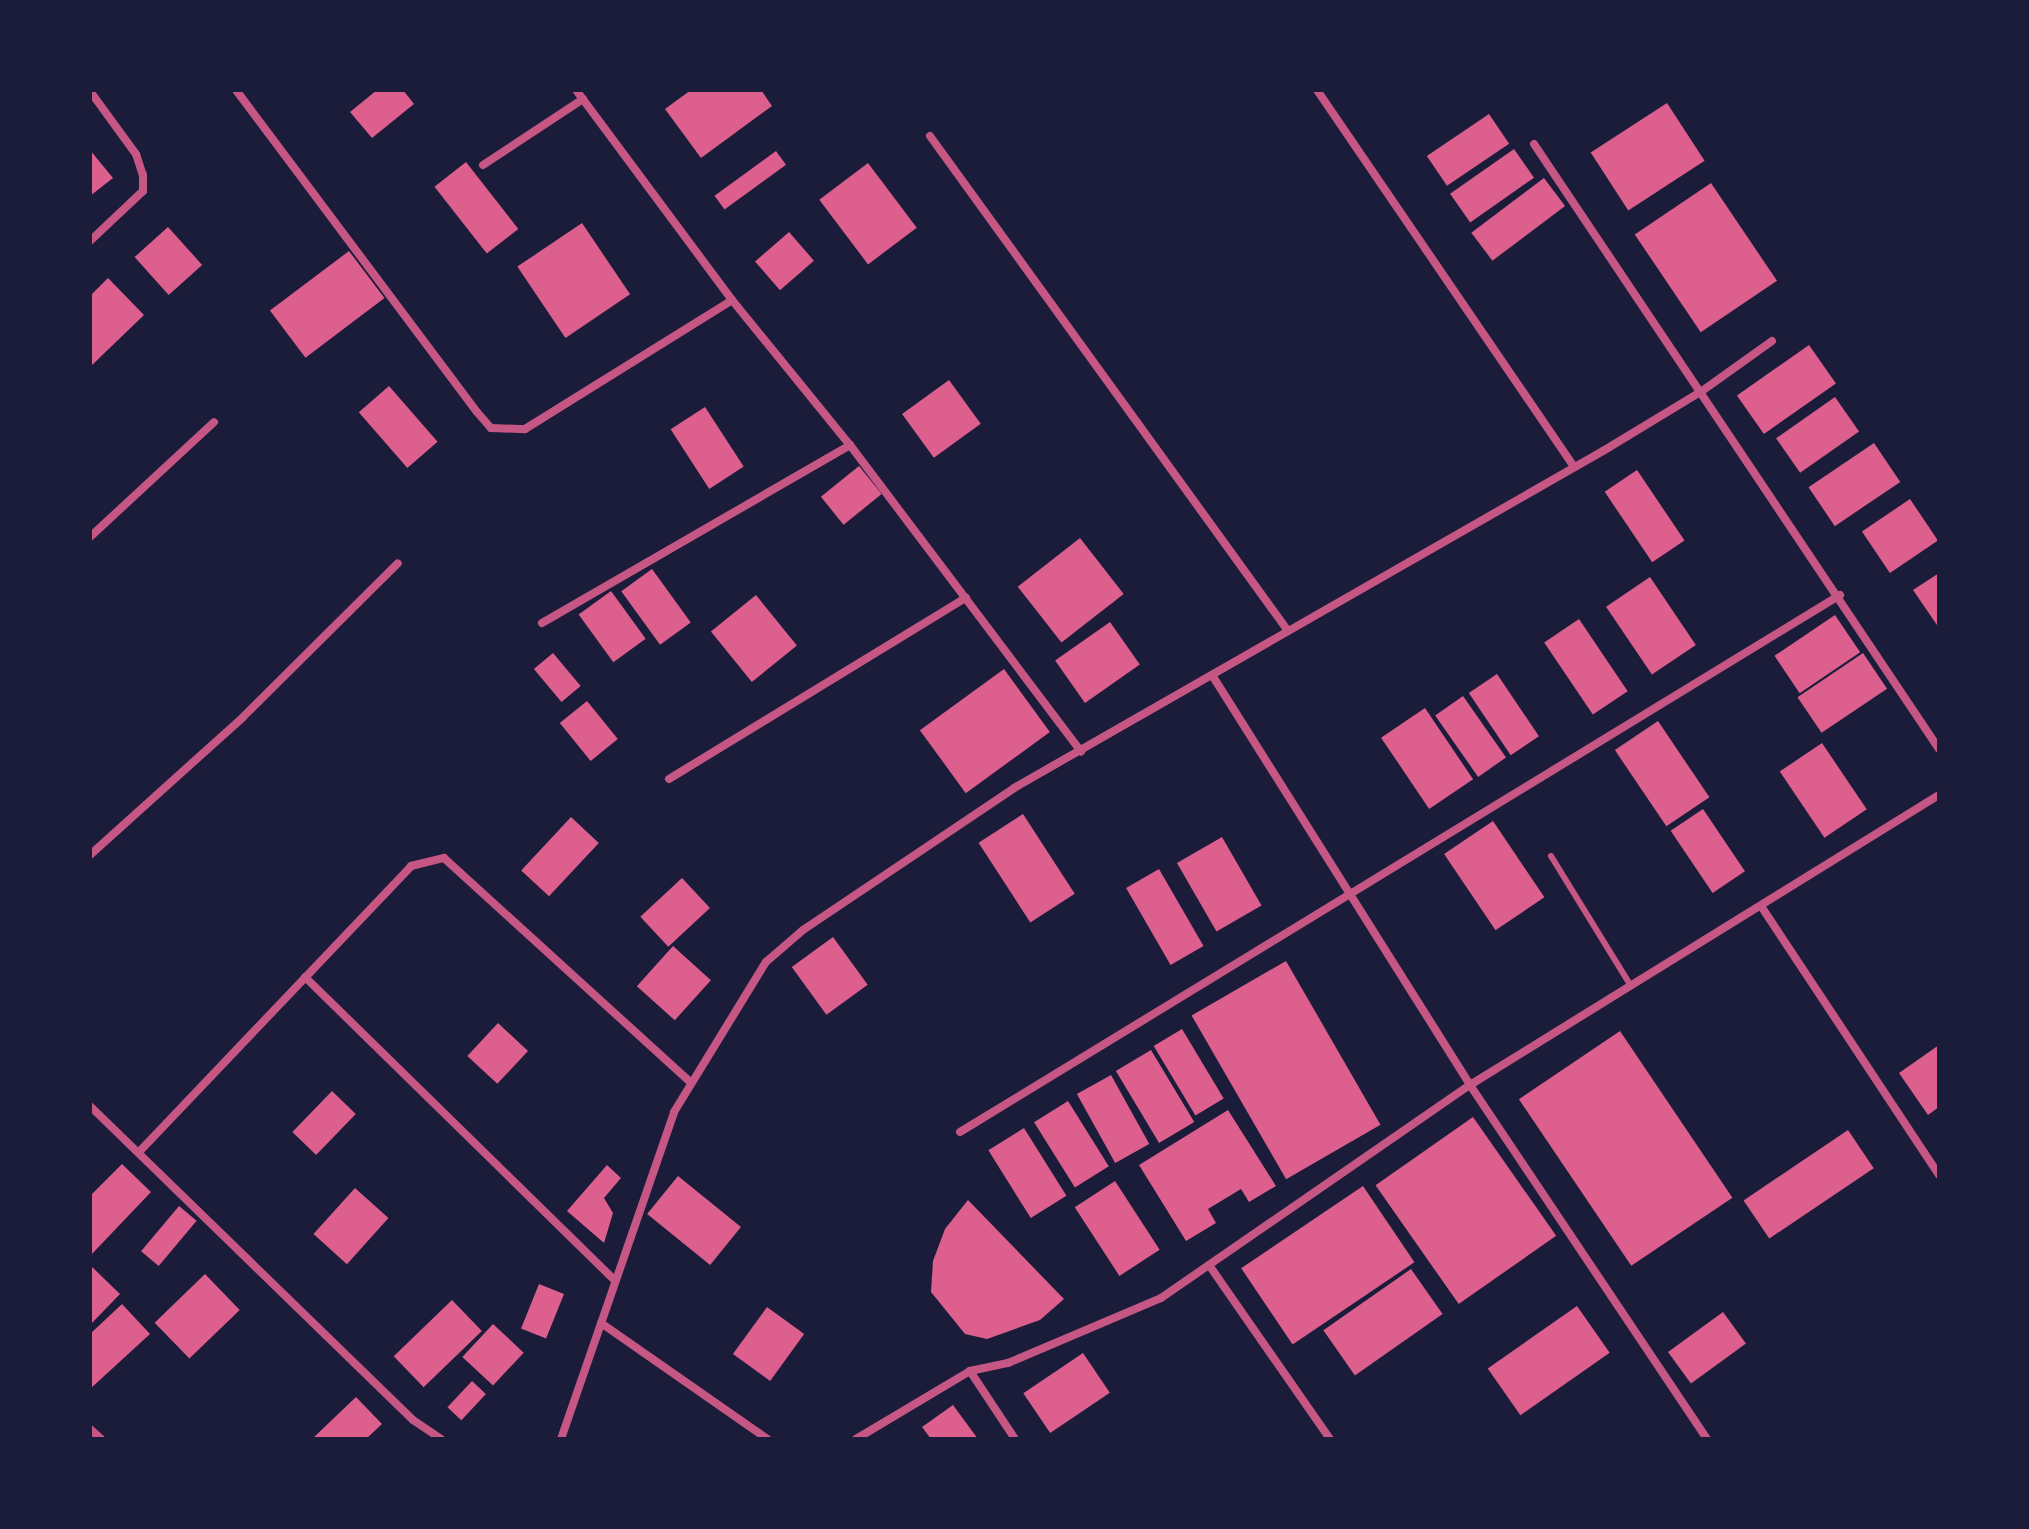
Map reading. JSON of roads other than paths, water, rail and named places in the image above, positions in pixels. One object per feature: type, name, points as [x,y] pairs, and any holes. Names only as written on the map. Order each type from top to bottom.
[{"type":"street","points":[[236,90],[491,428],[525,429],[732,300]]},
{"type":"street","points":[[576,90],[732,300],[850,445],[1081,752]]},
{"type":"street","points":[[1317,90],[1574,467]]},
{"type":"street","points":[[90,91],[136,154],[143,175],[143,191],[90,241]]},
{"type":"street","points":[[483,165],[583,99]]},
{"type":"street","points":[[930,136],[1288,631]]},
{"type":"street","points":[[1534,144],[1840,595],[1939,749]]},
{"type":"street","points":[[561,1439],[674,1112],[766,962],[803,930],[1014,788],[1574,467],[1702,391],[1772,341]]},
{"type":"street","points":[[90,537],[214,422]]},
{"type":"street","points":[[542,623],[850,445]]},
{"type":"street","points":[[90,855],[243,717],[398,563]]},
{"type":"street","points":[[960,1132],[1348,891],[1840,595]]},
{"type":"street","points":[[669,779],[966,598]]},
{"type":"street","points":[[1212,675],[1470,1085],[1707,1439]]},
{"type":"street","points":[[856,1439],[970,1371],[1008,1363],[1161,1298],[1470,1085],[1939,795]]},
{"type":"street","points":[[139,1152],[411,866],[444,858],[691,1083]]},
{"type":"street","points":[[1761,906],[1939,1175]]},
{"type":"street","points":[[305,977],[615,1281]]},
{"type":"street","points":[[90,1106],[413,1420],[441,1439]]},
{"type":"street","points":[[1209,1265],[1330,1439]]},
{"type":"street","points":[[601,1323],[767,1439]]},
{"type":"street","points":[[970,1371],[1015,1439]]},
{"type":"street","points":[[90,1429],[101,1439]]},
{"type":"lane","points":[[1551,856],[1631,986]]}]
